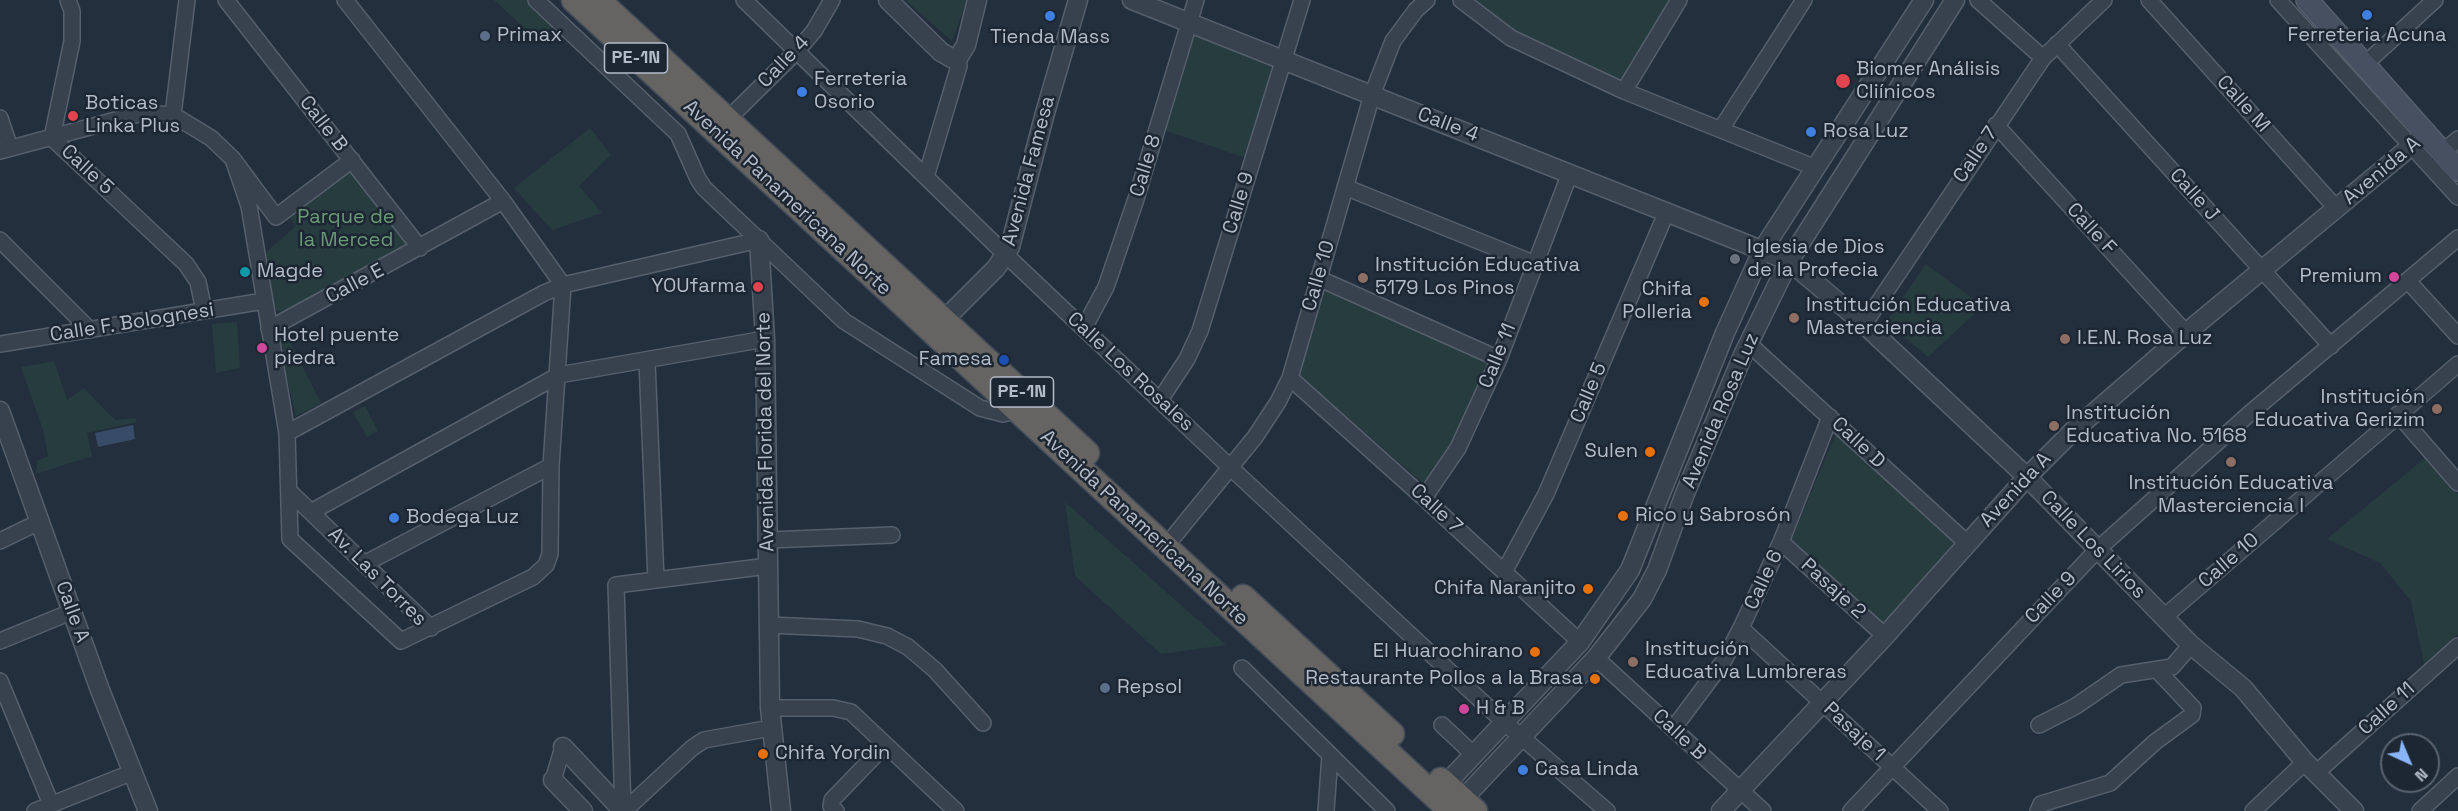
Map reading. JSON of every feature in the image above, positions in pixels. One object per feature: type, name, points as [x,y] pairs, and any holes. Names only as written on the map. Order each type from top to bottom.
[{"type":"highway","name":"Avenida Panamericana Norte","points":[[574,0],[1017,411],[1458,801]]},
{"type":"highway","name":"Avenida Panamericana Norte","points":[[598,0],[1458,801]]},
{"type":"main road","points":[[2307,0],[2365,64],[2419,140],[2450,146],[2458,170]]},
{"type":"street","points":[[173,115],[187,0]]},
{"type":"street","name":"Calle B","points":[[226,0],[420,249]]},
{"type":"street","points":[[345,0],[503,201],[563,285],[559,375],[551,466],[550,554],[546,565],[533,577],[431,628]]},
{"type":"street","points":[[536,0],[678,134],[698,179],[844,321],[980,408],[1003,414],[1017,411]]},
{"type":"street","name":"Calle Los Rosales","points":[[744,0],[1006,255],[1231,468],[1504,722],[1523,736],[1607,811]]},
{"type":"street","name":"Calle 4","points":[[728,119],[797,51],[814,31],[832,0]]},
{"type":"street","points":[[888,0],[941,52],[953,59],[958,58]]},
{"type":"street","points":[[926,177],[959,66],[958,58],[966,45],[977,0]]},
{"type":"street","name":"Avenida Famesa","points":[[944,320],[975,291],[1006,255],[1078,0]]},
{"type":"street","name":"Calle 4","points":[[1132,0],[1764,249]]},
{"type":"street","name":"Calle 8","points":[[1083,328],[1106,287],[1146,168],[1196,0]]},
{"type":"street","name":"Calle 9","points":[[1160,400],[1187,359],[1200,331],[1302,0]]},
{"type":"street","name":"Calle 10","points":[[1175,535],[1231,468],[1278,402],[1290,378],[1372,95],[1393,41],[1416,10],[1427,0]]},
{"type":"street","points":[[1461,0],[1511,38],[1624,91],[1816,168]]},
{"type":"street","points":[[1624,91],[1679,0]]},
{"type":"street","points":[[1721,129],[1804,0]]},
{"type":"street","name":"Avenida Rosa Luz","points":[[1458,801],[1474,755],[1580,642],[1630,570],[1712,366],[1764,249],[1924,0]]},
{"type":"street","name":"Avenida Rosa Luz","points":[[1458,801],[1596,658],[1642,599],[1657,570],[1684,496],[1749,344],[1789,261],[1955,0]]},
{"type":"street","points":[[1978,0],[2043,58]]},
{"type":"street","name":"Calle 7","points":[[1864,324],[2043,58],[2104,0]]},
{"type":"street","name":"Calle M","points":[[2149,0],[2337,209]]},
{"type":"street","points":[[2278,0],[2419,140],[2458,197]]},
{"type":"street","points":[[2365,64],[2435,0]]},
{"type":"street","name":"Calle 5","points":[[70,4],[70,52],[52,138],[186,264],[198,282],[204,311]]},
{"type":"street","name":"Calle J","points":[[2057,44],[2331,346]]},
{"type":"street","points":[[0,118],[5,149],[142,113],[173,115],[211,138],[233,159],[276,217],[352,160]]},
{"type":"street","name":"Calle F","points":[[1996,125],[2186,333]]},
{"type":"street","name":"Avenida A","points":[[1721,811],[1884,636],[2027,477],[2073,431],[2186,333],[2419,140]]},
{"type":"street","points":[[233,159],[249,206],[288,433],[290,492]]},
{"type":"street","name":"Calle 11","points":[[1424,498],[1458,448],[1499,358],[1533,263],[1570,173]]},
{"type":"street","points":[[1345,187],[1533,263]]},
{"type":"street","name":"Calle E","points":[[269,329],[420,249],[503,201]]},
{"type":"street","name":"Calle 5","points":[[1504,572],[1546,494],[1667,211]]},
{"type":"street","name":"Calle 9","points":[[1851,811],[2098,549],[2249,414],[2458,238]]},
{"type":"street","points":[[0,240],[90,330]]},
{"type":"street","points":[[288,433],[563,285],[759,240]]},
{"type":"street","name":"Avenida Florida del Norte","points":[[759,240],[765,339],[770,708],[781,811]]},
{"type":"street","name":"Calle Los Lirios","points":[[1764,249],[1789,261],[1864,324],[2027,477],[2191,645],[2243,688],[2311,767],[2354,811]]},
{"type":"street","points":[[1318,278],[1499,358]]},
{"type":"street","points":[[2408,281],[2458,336]]},
{"type":"street","name":"Calle F. Bolognesi","points":[[0,344],[264,301]]},
{"type":"street","points":[[311,512],[559,375],[765,339]]},
{"type":"street","name":"Calle D","points":[[1749,344],[1967,543]]},
{"type":"street","points":[[647,361],[657,580]]},
{"type":"street","name":"Calle 10","points":[[2164,617],[2458,364]]},
{"type":"street","name":"Calle 7","points":[[1290,378],[1580,642]]},
{"type":"street","name":"Calle A","points":[[0,411],[72,612],[148,811]]},
{"type":"street","points":[[2398,414],[2458,483]]},
{"type":"street","name":"Calle 6","points":[[1673,729],[1723,662],[1741,628],[1781,542],[1830,417]]},
{"type":"street","points":[[364,564],[551,466]]},
{"type":"street","name":"Av. Las Torres","points":[[290,492],[364,564],[431,628],[401,641],[290,539],[290,492]]},
{"type":"street","points":[[0,541],[39,522]]},
{"type":"street","points":[[768,540],[892,536]]},
{"type":"street","name":"Pasaje 2","points":[[1781,542],[1884,636]]},
{"type":"street","points":[[624,811],[616,585],[768,566]]},
{"type":"street","points":[[0,641],[72,612]]},
{"type":"street","points":[[769,625],[858,629],[887,636],[908,647],[935,670],[983,723]]},
{"type":"street","name":"Pasaje 1","points":[[1741,628],[1940,811]]},
{"type":"street","points":[[2039,725],[2076,706],[2121,675],[2172,668],[2191,645]]},
{"type":"street","name":"Calle 11","points":[[2253,811],[2311,767],[2458,646]]},
{"type":"street","name":"Calle B","points":[[1596,658],[1763,811]]},
{"type":"street","points":[[1242,668],[1387,811]]},
{"type":"street","points":[[2038,811],[2041,804],[2110,783],[2192,714],[2193,708],[2158,671]]},
{"type":"street","points":[[0,681],[51,804]]},
{"type":"street","points":[[770,708],[842,709],[851,712],[956,811]]},
{"type":"street","points":[[1442,726],[1474,755]]},
{"type":"street","points":[[624,811],[692,748],[704,740],[771,728]]},
{"type":"street","points":[[833,807],[885,745]]},
{"type":"street","points":[[583,811],[553,780],[563,747],[624,811]]},
{"type":"street","points":[[1326,811],[1330,755]]},
{"type":"street","points":[[35,811],[133,772]]},
{"type":"street","points":[[2420,811],[2458,776]]},
{"type":"green space","points":[[494,0],[532,0],[567,31],[533,36]]},
{"type":"green space","points":[[905,0],[967,0],[952,41]]},
{"type":"green space","points":[[1466,0],[1670,0],[1624,81],[1507,32]]},
{"type":"green space","points":[[1189,23],[1283,59],[1252,160],[1158,128]]},
{"type":"green space","points":[[590,128],[611,155],[579,186],[602,213],[552,230],[514,188]]},
{"type":"green space","name":"Parque de la Merced","points":[[353,168],[412,242],[284,313],[275,310],[265,253],[296,226],[289,216]]},
{"type":"green space","points":[[1926,264],[1983,306],[1928,357],[1886,322]]},
{"type":"green space","points":[[1325,286],[1492,359],[1453,444],[1426,486],[1296,372]]},
{"type":"green space","points":[[237,322],[240,368],[216,373],[212,324]]},
{"type":"green space","points":[[287,336],[321,403],[296,416],[278,341]]},
{"type":"green space","points":[[54,361],[67,400],[84,388],[115,420],[135,418],[137,422],[87,433],[92,456],[36,474],[37,461],[48,456],[43,430],[21,367]]},
{"type":"green space","points":[[365,406],[378,431],[367,437],[353,412]]},
{"type":"green space","points":[[1836,433],[1957,544],[1886,626],[1791,541]]},
{"type":"green space","points":[[2426,457],[2458,494],[2458,634],[2424,664],[2411,601],[2380,563],[2327,539]]},
{"type":"green space","points":[[1065,502],[1226,645],[1161,654],[1075,576]]},
{"type":"water","points":[[133,425],[135,439],[98,447],[95,433]]},
{"type":"place","name":"Ferreteria Acuna","points":[[2367,15]]},
{"type":"place","name":"Tienda Mass","points":[[1050,16]]},
{"type":"place","name":"Primax","points":[[485,36]]},
{"type":"place","name":"Biomer Análisis Cliínicos","points":[[1843,81]]},
{"type":"place","name":"Ferreteria Osorio","points":[[802,92]]},
{"type":"place","name":"Boticas Linka Plus","points":[[73,116]]},
{"type":"place","name":"Rosa Luz","points":[[1811,132]]},
{"type":"place","name":"Iglesia de Dios de la Profecia","points":[[1735,259]]},
{"type":"place","name":"Magde","points":[[245,272]]},
{"type":"place","name":"Premium","points":[[2394,277]]},
{"type":"place","name":"Institución Educativa 5179 Los Pinos","points":[[1363,278]]},
{"type":"place","name":"YOUfarma","points":[[758,287]]},
{"type":"place","name":"Chifa Polleria","points":[[1704,302]]},
{"type":"place","name":"Institución Educativa Masterciencia","points":[[1794,318]]},
{"type":"place","name":"I.E.N. Rosa Luz","points":[[2065,339]]},
{"type":"place","name":"Hotel puente piedra","points":[[262,348]]},
{"type":"place","name":"Famesa","points":[[1004,360]]},
{"type":"place","name":"Institución Educativa Gerizim","points":[[2437,409]]},
{"type":"place","name":"Institución Educativa No. 5168","points":[[2054,426]]},
{"type":"place","name":"Sulen","points":[[1650,452]]},
{"type":"place","name":"Institución Educativa Masterciencia I","points":[[2231,462]]},
{"type":"place","name":"Rico y Sabrosón","points":[[1623,516]]},
{"type":"place","name":"Bodega Luz","points":[[394,518]]},
{"type":"place","name":"Chifa Naranjito","points":[[1588,589]]},
{"type":"place","name":"El Huarochirano","points":[[1535,652]]},
{"type":"place","name":"Institución Educativa Lumbreras","points":[[1633,662]]},
{"type":"place","name":"Restaurante Pollos a la Brasa","points":[[1595,679]]},
{"type":"place","name":"Repsol","points":[[1105,688]]},
{"type":"place","name":"H & B","points":[[1464,709]]},
{"type":"place","name":"Chifa Yordin","points":[[763,754]]},
{"type":"place","name":"Casa Linda","points":[[1523,770]]}]
